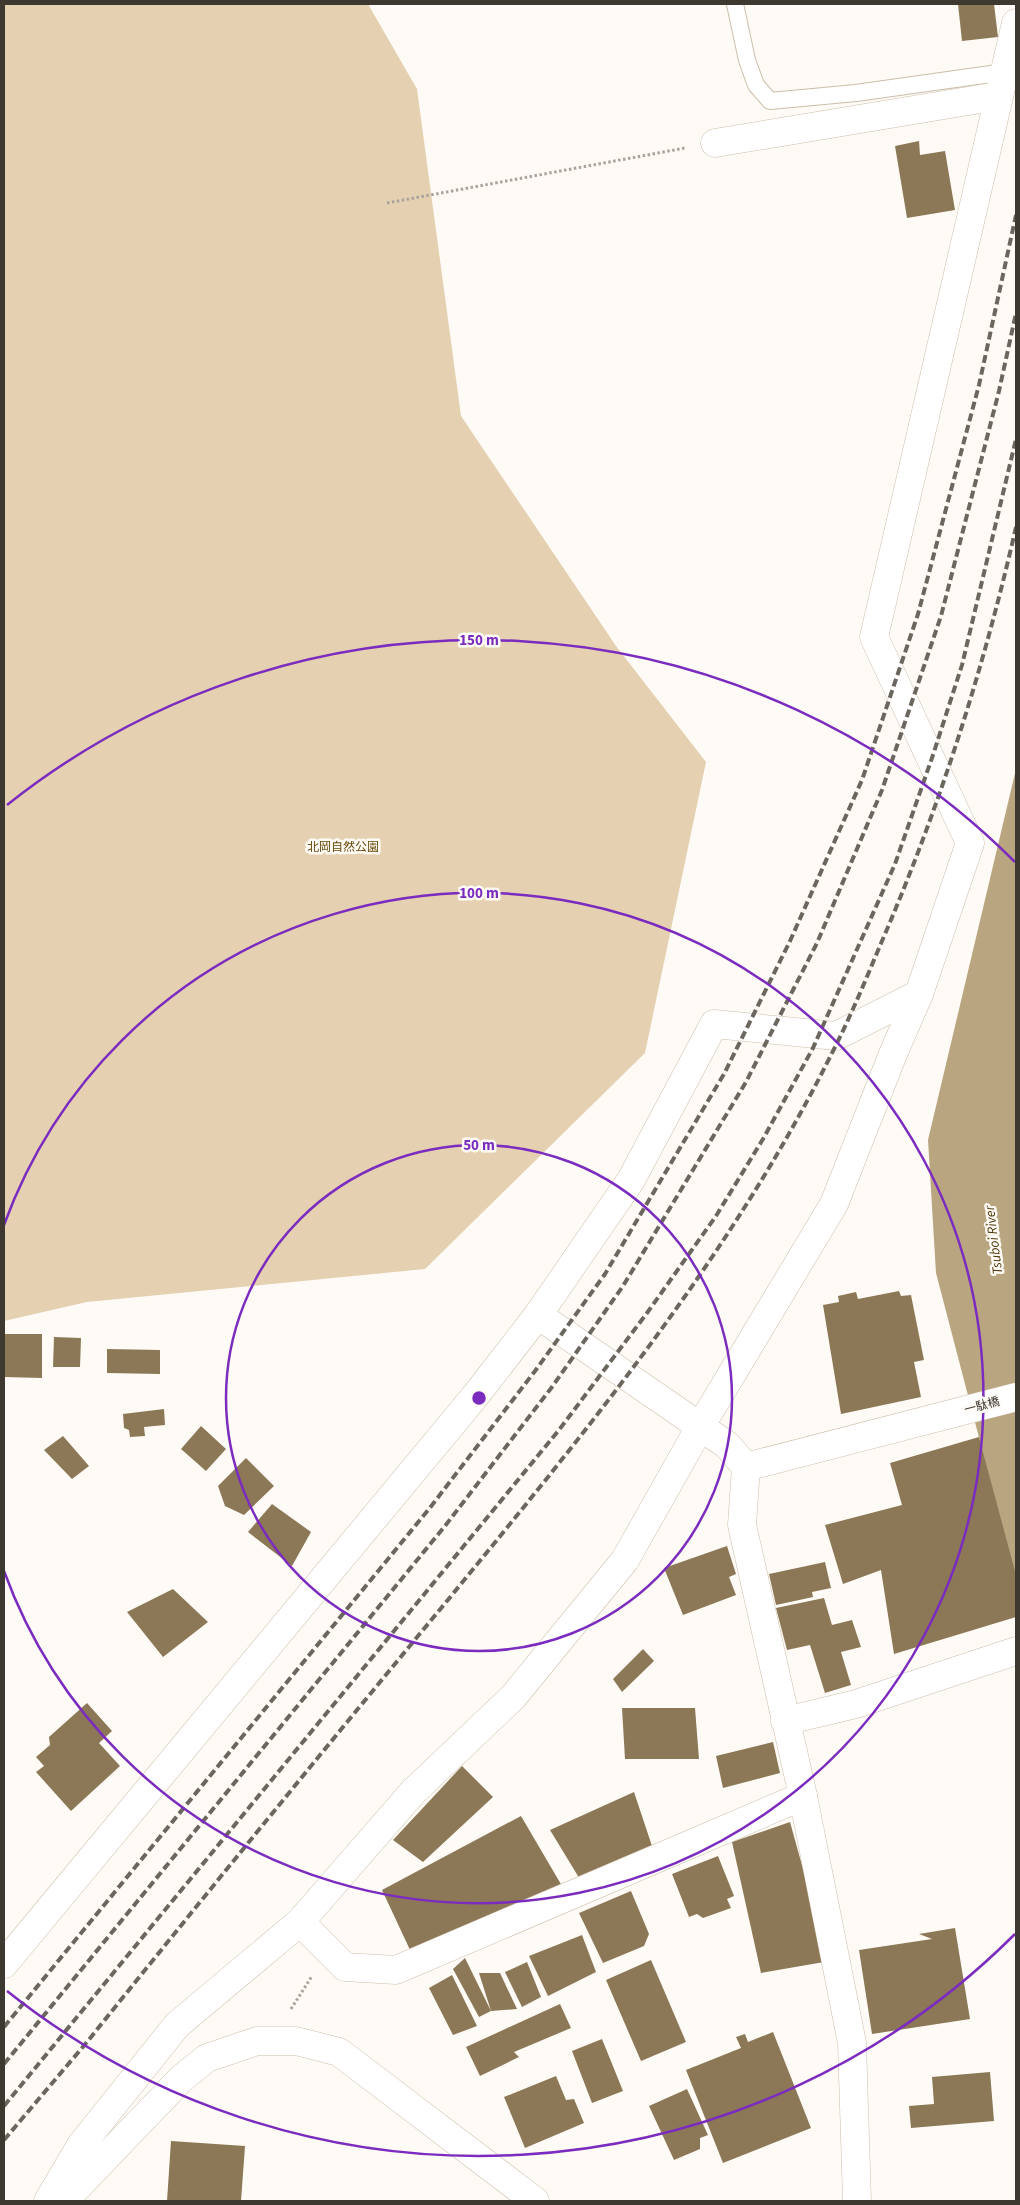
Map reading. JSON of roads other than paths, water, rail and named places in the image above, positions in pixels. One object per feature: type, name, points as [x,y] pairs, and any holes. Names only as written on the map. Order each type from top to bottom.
[{"type":"street","points":[[48,2201],[81,2145],[177,2025],[300,1922],[413,1792],[513,1697],[624,1560],[700,1427],[834,1204],[893,1054],[920,994],[970,843],[874,637],[1016,23]]},
{"type":"street","points":[[715,143],[1001,84]]},
{"type":"street","points":[[4,1964],[470,1403],[538,1315],[631,1180],[714,1024],[836,1036],[920,994]]},
{"type":"street","points":[[538,1315],[727,1445],[746,1467],[742,1526],[802,1796],[852,2043],[857,2201]]},
{"type":"street","name":"一駄橋","points":[[746,1467],[1016,1397]]},
{"type":"street","points":[[784,1721],[856,1704],[1016,1651]]},
{"type":"street","points":[[300,1922],[345,1967],[396,1970],[802,1796]]},
{"type":"street","points":[[64,2201],[180,2079],[207,2058],[257,2041],[296,2041],[339,2052],[535,2201]]},
{"type":"lane","points":[[735,4],[750,68],[756,84],[770,101],[1001,84]]},
{"type":"water","name":"Tsuboi River","points":[[1016,769],[1016,1579],[936,1273],[928,1140]]},
{"type":"railway","points":[[4,2027],[429,1509],[535,1371],[605,1274],[724,1074],[790,941],[862,780],[918,614],[979,385],[1016,215]]},
{"type":"railway","points":[[4,2064],[445,1526],[552,1387],[623,1286],[746,1082],[817,943],[882,790],[941,616],[999,391],[1016,313]]},
{"type":"railway","points":[[4,2106],[559,1430],[647,1313],[716,1216],[763,1139],[813,1048],[895,864],[962,665],[1016,439]]},
{"type":"railway","points":[[4,2140],[87,2042],[604,1406],[703,1271],[749,1201],[792,1129],[838,1042],[921,845],[974,688],[1016,527]]},
{"type":"park label","name":"北岡自然公園","points":[[343,847]]}]
